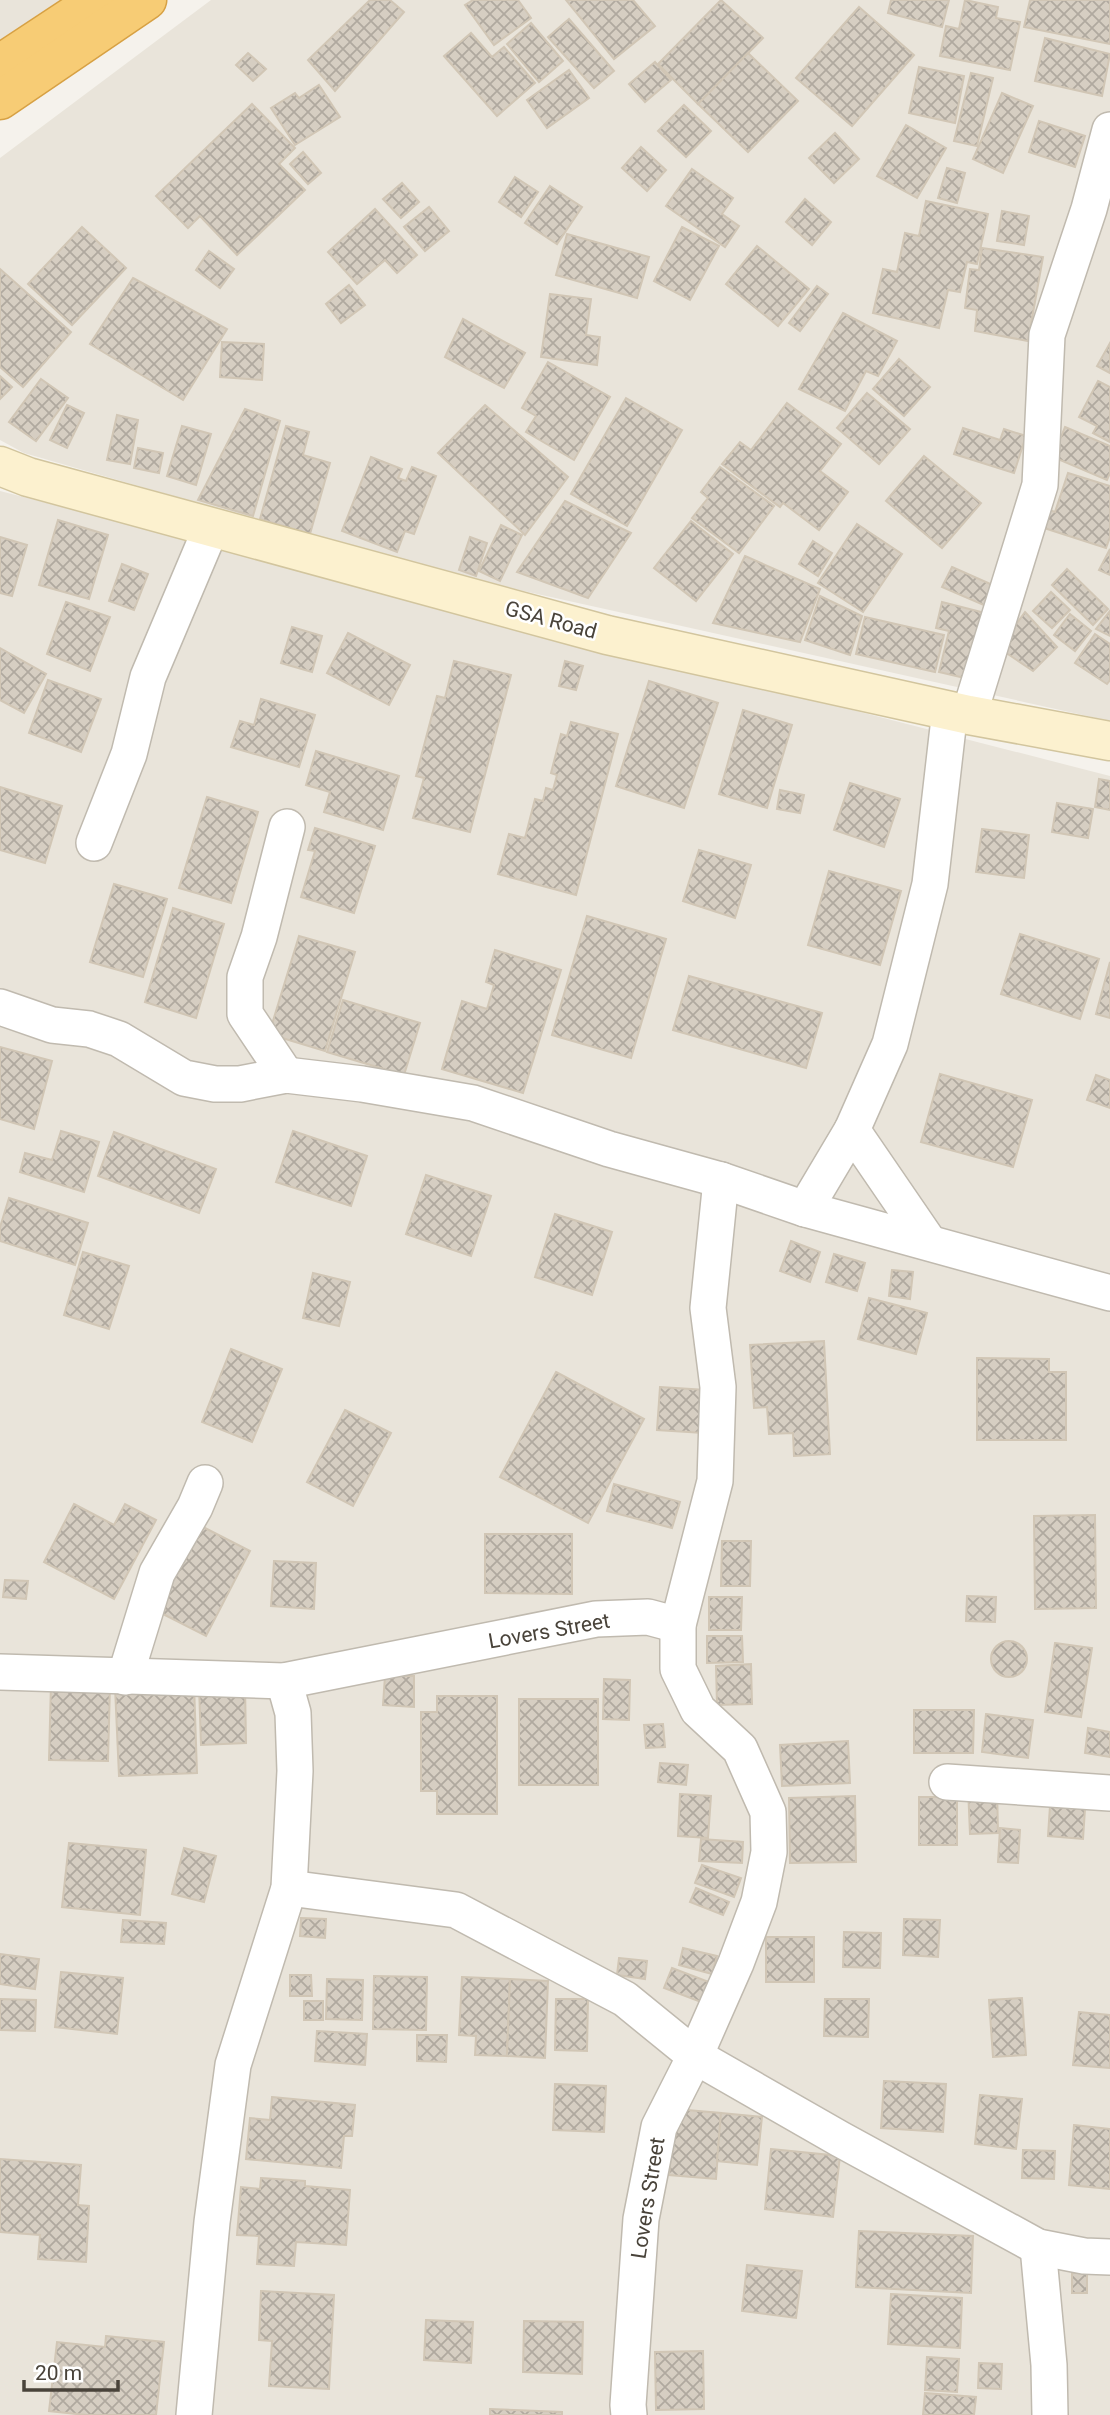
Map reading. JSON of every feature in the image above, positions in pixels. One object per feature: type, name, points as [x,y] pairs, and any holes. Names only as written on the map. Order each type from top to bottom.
[{"type":"highway","points":[[0,64],[97,0]]},
{"type":"highway","points":[[0,100],[147,0]]},
{"type":"street","points":[[805,1209],[852,1130],[890,1044],[930,884],[959,713],[1040,485],[1047,335],[1089,209],[1110,130]]},
{"type":"street","name":"GSA Road","points":[[0,466],[28,477],[211,528],[607,635],[959,713],[1110,741]]},
{"type":"street","points":[[94,842],[128,754],[148,677],[211,528]]},
{"type":"street","points":[[286,827],[259,937],[245,978],[245,1014],[286,1075]]},
{"type":"street","points":[[0,1007],[52,1026],[89,1029],[119,1040],[184,1078],[227,1084],[286,1075],[362,1084],[473,1103],[609,1149],[721,1180],[805,1209],[1110,1293]]},
{"type":"street","points":[[852,1130],[928,1241]]},
{"type":"street","points":[[678,1625],[715,1481],[718,1387],[708,1308],[721,1180]]},
{"type":"street","points":[[125,1677],[157,1573],[195,1507],[205,1483]]},
{"type":"street","name":"Lovers Street","points":[[0,1672],[284,1681],[596,1619],[648,1617],[678,1625],[678,1669],[698,1710],[740,1749],[768,1812],[769,1852],[759,1902],[736,1963],[695,2056],[659,2127],[640,2219],[629,2415]]},
{"type":"street","points":[[194,2415],[212,2222],[233,2065],[289,1888],[295,1771],[293,1713],[284,1681]]},
{"type":"street","points":[[947,1782],[1110,1793]]},
{"type":"street","points":[[289,1888],[456,1910],[625,1999],[695,2056],[1038,2247],[1084,2256],[1110,2257]]},
{"type":"street","points":[[1038,2247],[1049,2365],[1049,2415]]},
{"type":"shaded area","points":[[0,0],[61,0],[0,41]]},
{"type":"shaded area","points":[[211,0],[1110,0],[1110,721],[434,571],[24,453],[0,440],[0,158]]},
{"type":"shaded area","points":[[0,491],[1110,776],[1110,2415],[0,2415]]},
{"type":"building","points":[[370,0],[390,0],[404,12],[335,91],[308,60]]},
{"type":"building","points":[[473,0],[518,0],[531,18],[494,45],[465,5]]},
{"type":"building","points":[[566,0],[633,0],[655,26],[614,59]]},
{"type":"building","points":[[721,0],[763,38],[698,104],[658,64]]},
{"type":"building","points":[[891,0],[949,0],[942,27],[888,13]]},
{"type":"building","points":[[965,0],[998,7],[996,18],[1020,22],[1010,70],[940,56],[946,26],[959,29]]},
{"type":"building","points":[[1030,0],[1110,0],[1110,44],[1024,27]]},
{"type":"building","points":[[859,7],[914,55],[852,126],[796,78]]},
{"type":"building","points":[[569,19],[614,71],[594,88],[548,37]]},
{"type":"building","points":[[531,23],[563,61],[539,82],[507,44]]},
{"type":"building","points":[[471,33],[492,57],[504,47],[535,83],[497,116],[444,56]]},
{"type":"building","points":[[1045,38],[1110,54],[1102,96],[1035,81]]},
{"type":"building","points":[[248,53],[266,69],[253,81],[236,65]]},
{"type":"building","points":[[748,53],[798,101],[748,152],[698,104]]},
{"type":"building","points":[[655,62],[671,80],[645,102],[629,84]]},
{"type":"building","points":[[919,67],[964,76],[955,123],[909,113]]},
{"type":"building","points":[[569,70],[589,98],[547,128],[527,100]]},
{"type":"building","points":[[971,73],[993,78],[977,146],[954,141]]},
{"type":"building","points":[[319,85],[340,117],[295,145],[271,108],[295,93],[299,98]]},
{"type":"building","points":[[1002,93],[1033,106],[1003,173],[973,159]]},
{"type":"building","points":[[252,104],[295,148],[279,164],[305,190],[237,255],[200,216],[188,228],[156,196]]},
{"type":"building","points":[[684,105],[711,131],[686,157],[658,131]]},
{"type":"building","points":[[1039,121],[1085,136],[1075,167],[1029,152]]},
{"type":"building","points":[[906,125],[946,148],[917,198],[877,176]]},
{"type":"building","points":[[835,133],[859,159],[834,183],[809,158]]},
{"type":"building","points":[[641,147],[666,170],[647,191],[622,168]]},
{"type":"building","points":[[303,152],[321,173],[308,184],[290,164]]},
{"type":"building","points":[[947,168],[965,173],[957,203],[938,198]]},
{"type":"building","points":[[692,169],[733,198],[722,214],[739,226],[725,247],[666,206]]},
{"type":"building","points":[[515,177],[538,192],[521,217],[499,202]]},
{"type":"building","points":[[402,183],[419,202],[401,218],[383,199]]},
{"type":"building","points":[[550,186],[582,207],[557,244],[525,223]]},
{"type":"building","points":[[805,199],[831,222],[812,245],[786,222]]},
{"type":"building","points":[[926,201],[988,214],[977,264],[967,262],[960,292],[948,290],[939,328],[873,313],[883,269],[897,272],[905,233],[919,236]]},
{"type":"building","points":[[429,207],[449,231],[425,251],[404,227]]},
{"type":"building","points":[[375,209],[417,255],[397,273],[385,260],[357,284],[328,252]]},
{"type":"building","points":[[1002,211],[1029,216],[1024,245],[997,241]]},
{"type":"building","points":[[82,227],[126,268],[72,325],[28,284]]},
{"type":"building","points":[[682,227],[719,246],[690,300],[654,281]]},
{"type":"building","points":[[567,234],[649,257],[637,298],[556,275]]},
{"type":"building","points":[[757,246],[809,289],[778,326],[726,284]]},
{"type":"building","points":[[982,248],[1043,257],[1028,341],[975,331],[977,310],[965,308],[970,269],[979,270]]},
{"type":"building","points":[[209,251],[234,269],[220,288],[196,270]]},
{"type":"building","points":[[0,269],[71,332],[23,387],[0,367]]},
{"type":"building","points":[[133,278],[227,329],[183,400],[90,344]]},
{"type":"building","points":[[349,285],[365,305],[341,323],[326,304]]},
{"type":"building","points":[[817,286],[828,294],[800,331],[789,323]]},
{"type":"building","points":[[550,294],[591,299],[586,335],[600,337],[597,365],[541,357]]},
{"type":"building","points":[[843,313],[897,341],[878,376],[866,371],[845,411],[799,389]]},
{"type":"building","points":[[463,319],[525,353],[504,388],[445,357]]},
{"type":"building","points":[[222,342],[264,344],[262,380],[220,377]]},
{"type":"building","points":[[1110,343],[1110,373],[1097,366]]},
{"type":"building","points":[[899,359],[930,387],[904,416],[873,389]]},
{"type":"building","points":[[548,362],[610,397],[574,460],[526,432],[536,416],[522,408]]},
{"type":"building","points":[[0,376],[12,387],[0,399]]},
{"type":"building","points":[[41,379],[68,398],[36,441],[9,422]]},
{"type":"building","points":[[1098,381],[1110,387],[1110,442],[1093,433],[1097,426],[1079,417]]},
{"type":"building","points":[[867,393],[910,429],[879,464],[837,428]]},
{"type":"building","points":[[626,398],[682,430],[627,526],[571,494]]},
{"type":"building","points":[[787,403],[841,444],[820,471],[848,492],[819,530],[783,503],[780,507],[722,464],[740,442],[751,450]]},
{"type":"building","points":[[67,405],[84,413],[67,448],[50,440]]},
{"type":"building","points":[[485,405],[568,477],[525,535],[438,453]]},
{"type":"building","points":[[245,409],[280,421],[253,516],[198,500]]},
{"type":"building","points":[[117,415],[138,420],[130,464],[107,460]]},
{"type":"building","points":[[182,426],[211,434],[196,485],[167,476]]},
{"type":"building","points":[[286,426],[309,432],[303,455],[330,463],[310,534],[260,519]]},
{"type":"building","points":[[1065,427],[1110,446],[1110,473],[1107,480],[1053,457]]},
{"type":"building","points":[[963,428],[1000,440],[1004,429],[1026,436],[1014,473],[954,454]]},
{"type":"building","points":[[138,448],[163,453],[159,473],[134,468]]},
{"type":"building","points":[[924,456],[981,503],[942,548],[886,501]]},
{"type":"building","points":[[371,457],[402,469],[398,478],[406,481],[412,467],[436,476],[414,534],[405,531],[397,552],[342,531]]},
{"type":"building","points":[[720,467],[774,506],[739,553],[692,518],[708,498],[701,492]]},
{"type":"building","points":[[1068,473],[1110,486],[1110,537],[1106,548],[1038,526],[1044,508],[1055,512]]},
{"type":"building","points":[[565,501],[631,533],[588,598],[517,572]]},
{"type":"building","points":[[58,520],[108,535],[89,599],[39,585]]},
{"type":"building","points":[[691,521],[733,554],[696,601],[654,568]]},
{"type":"building","points":[[857,524],[902,554],[863,612],[818,583]]},
{"type":"building","points":[[501,525],[522,535],[500,581],[479,571]]},
{"type":"building","points":[[0,537],[27,545],[12,596],[0,593]]},
{"type":"building","points":[[470,537],[487,543],[476,576],[459,570]]},
{"type":"building","points":[[813,541],[832,553],[818,576],[799,564]]},
{"type":"building","points":[[1110,549],[1110,575],[1099,570]]},
{"type":"building","points":[[745,556],[820,589],[800,642],[713,623]]},
{"type":"building","points":[[122,564],[148,574],[134,610],[109,601]]},
{"type":"building","points":[[952,567],[995,586],[986,606],[942,587]]},
{"type":"building","points":[[1067,569],[1108,609],[1093,625],[1052,585]]},
{"type":"building","points":[[1051,592],[1070,610],[1052,628],[1033,611]]},
{"type":"building","points":[[820,596],[862,616],[850,655],[805,640]]},
{"type":"building","points":[[66,602],[110,617],[90,671],[47,654]]},
{"type":"building","points":[[942,602],[985,613],[969,679],[939,672],[949,631],[936,628]]},
{"type":"building","points":[[1110,611],[1110,636],[1096,629]]},
{"type":"building","points":[[1025,612],[1057,647],[1033,671],[999,648]]},
{"type":"building","points":[[1070,614],[1091,631],[1075,651],[1054,635]]},
{"type":"building","points":[[865,617],[944,635],[935,672],[856,654]]},
{"type":"building","points":[[292,627],[322,636],[312,672],[281,663]]},
{"type":"building","points":[[348,633],[410,665],[389,705],[327,673]]},
{"type":"building","points":[[1095,634],[1110,644],[1110,680],[1107,684],[1075,663]]},
{"type":"building","points":[[0,648],[46,674],[24,713],[0,700]]},
{"type":"building","points":[[454,661],[511,675],[470,832],[413,818],[424,778],[416,776],[437,696],[445,698]]},
{"type":"building","points":[[565,661],[583,666],[576,690],[559,686]]},
{"type":"building","points":[[48,680],[101,699],[81,752],[29,733]]},
{"type":"building","points":[[649,681],[718,703],[684,808],[616,786]]},
{"type":"building","points":[[261,699],[315,715],[299,767],[231,747],[240,721],[254,725]]},
{"type":"building","points":[[743,710],[792,725],[767,808],[719,794]]},
{"type":"building","points":[[571,722],[618,734],[576,895],[498,874],[509,834],[525,838],[535,799],[543,801],[546,788],[553,790],[557,775],[551,773],[561,734],[567,736]]},
{"type":"building","points":[[316,751],[399,776],[383,830],[324,812],[330,792],[306,785]]},
{"type":"building","points":[[1099,779],[1110,781],[1110,810],[1095,807]]},
{"type":"building","points":[[850,783],[900,799],[884,847],[834,830]]},
{"type":"building","points":[[0,787],[62,806],[45,863],[0,850]]},
{"type":"building","points":[[780,790],[804,795],[800,813],[777,809]]},
{"type":"building","points":[[207,797],[258,812],[231,903],[179,888]]},
{"type":"building","points":[[1057,803],[1093,809],[1088,838],[1052,832]]},
{"type":"building","points":[[315,828],[375,846],[354,913],[301,897],[315,851],[308,850]]},
{"type":"building","points":[[982,829],[1029,835],[1024,878],[976,872]]},
{"type":"building","points":[[699,850],[751,865],[735,918],[683,901]]},
{"type":"building","points":[[829,871],[901,891],[880,965],[808,945]]},
{"type":"building","points":[[114,884],[167,899],[143,977],[90,962]]},
{"type":"building","points":[[173,908],[224,924],[196,1018],[145,1002]]},
{"type":"building","points":[[587,916],[666,939],[631,1058],[552,1035]]},
{"type":"building","points":[[1020,934],[1099,959],[1080,1019],[1001,994]]},
{"type":"building","points":[[299,936],[355,952],[325,1051],[269,1034]]},
{"type":"building","points":[[495,950],[561,970],[523,1093],[442,1069],[462,1001],[487,1009],[494,985],[486,982]]},
{"type":"building","points":[[1110,962],[1110,1018],[1096,1014]]},
{"type":"building","points":[[689,976],[822,1013],[806,1068],[673,1030]]},
{"type":"building","points":[[343,1000],[420,1023],[404,1075],[327,1052]]},
{"type":"building","points":[[0,1047],[52,1061],[34,1129],[0,1119]]},
{"type":"building","points":[[940,1074],[1032,1100],[1013,1167],[921,1142]]},
{"type":"building","points":[[1096,1075],[1110,1080],[1110,1108],[1087,1100]]},
{"type":"building","points":[[61,1131],[99,1142],[84,1192],[20,1172],[25,1153],[52,1160]]},
{"type":"building","points":[[293,1131],[367,1156],[351,1206],[276,1182]]},
{"type":"building","points":[[114,1132],[216,1169],[199,1213],[98,1176]]},
{"type":"building","points":[[426,1175],[491,1196],[471,1256],[406,1234]]},
{"type":"building","points":[[9,1198],[88,1223],[75,1265],[0,1241],[0,1227]]},
{"type":"building","points":[[555,1214],[612,1232],[592,1295],[535,1277]]},
{"type":"building","points":[[791,1241],[820,1252],[810,1282],[780,1271]]},
{"type":"building","points":[[83,1252],[129,1266],[109,1329],[64,1315]]},
{"type":"building","points":[[834,1254],[865,1263],[857,1291],[826,1282]]},
{"type":"building","points":[[892,1270],[913,1272],[910,1299],[889,1296]]},
{"type":"building","points":[[313,1273],[350,1282],[339,1326],[303,1318]]},
{"type":"building","points":[[869,1298],[927,1313],[916,1354],[858,1339]]},
{"type":"building","points":[[824,1341],[830,1454],[794,1456],[793,1433],[769,1434],[767,1407],[754,1408],[750,1345]]},
{"type":"building","points":[[231,1349],[282,1369],[252,1442],[202,1422]]},
{"type":"building","points":[[977,1358],[1049,1359],[1049,1372],[1066,1372],[1066,1440],[977,1440]]},
{"type":"building","points":[[556,1372],[644,1419],[588,1523],[500,1477]]},
{"type":"building","points":[[660,1387],[706,1390],[703,1433],[657,1430]]},
{"type":"building","points":[[345,1410],[391,1433],[353,1506],[307,1482]]},
{"type":"building","points":[[614,1484],[680,1502],[672,1528],[607,1511]]},
{"type":"building","points":[[74,1504],[114,1525],[125,1504],[156,1520],[114,1599],[44,1562]]},
{"type":"building","points":[[1095,1515],[1096,1608],[1035,1609],[1034,1516]]},
{"type":"building","points":[[201,1526],[250,1551],[206,1636],[157,1611]]},
{"type":"building","points":[[485,1534],[572,1534],[572,1594],[485,1593]]},
{"type":"building","points":[[722,1541],[751,1541],[750,1586],[721,1586]]},
{"type":"building","points":[[274,1561],[316,1563],[314,1609],[271,1606]]},
{"type":"building","points":[[5,1580],[28,1581],[26,1599],[3,1597]]},
{"type":"building","points":[[967,1596],[996,1597],[995,1622],[966,1621]]},
{"type":"building","points":[[709,1597],[742,1597],[741,1630],[709,1630]]},
{"type":"building","points":[[707,1636],[742,1636],[743,1662],[707,1663]]},
{"type":"building","points":[[1009,1641],[1021,1647],[1027,1659],[1021,1671],[1009,1677],[997,1671],[991,1659],[997,1647]]},
{"type":"building","points":[[1055,1643],[1092,1648],[1081,1717],[1045,1712]]},
{"type":"building","points":[[751,1664],[752,1704],[717,1705],[716,1666]]},
{"type":"building","points":[[385,1676],[414,1676],[414,1707],[383,1705]]},
{"type":"building","points":[[604,1679],[630,1680],[629,1720],[603,1719]]},
{"type":"building","points":[[51,1683],[110,1685],[108,1761],[49,1760]]},
{"type":"building","points":[[194,1684],[197,1773],[119,1776],[115,1687]]},
{"type":"building","points":[[245,1685],[246,1743],[201,1745],[199,1686]]},
{"type":"building","points":[[437,1696],[497,1696],[497,1814],[437,1814],[437,1791],[421,1791],[421,1712],[437,1712]]},
{"type":"building","points":[[519,1699],[598,1699],[598,1785],[519,1785]]},
{"type":"building","points":[[914,1710],[974,1710],[973,1753],[914,1753]]},
{"type":"building","points":[[986,1714],[1033,1720],[1028,1758],[982,1752]]},
{"type":"building","points":[[663,1724],[665,1747],[646,1748],[644,1725]]},
{"type":"building","points":[[1088,1728],[1110,1732],[1110,1757],[1085,1753]]},
{"type":"building","points":[[848,1741],[850,1783],[782,1786],[780,1745]]},
{"type":"building","points":[[660,1763],[688,1765],[686,1785],[658,1782]]},
{"type":"building","points":[[997,1786],[998,1833],[970,1834],[968,1787]]},
{"type":"building","points":[[1051,1791],[1086,1794],[1083,1839],[1048,1836]]},
{"type":"building","points":[[680,1794],[711,1796],[708,1838],[678,1836]]},
{"type":"building","points":[[855,1796],[856,1862],[790,1863],[789,1798]]},
{"type":"building","points":[[919,1797],[957,1797],[957,1845],[919,1845]]},
{"type":"building","points":[[1000,1828],[1020,1830],[1018,1863],[998,1862]]},
{"type":"building","points":[[701,1839],[743,1842],[742,1863],[699,1861]]},
{"type":"building","points":[[69,1843],[146,1850],[140,1915],[62,1907]]},
{"type":"building","points":[[184,1848],[216,1856],[204,1902],[172,1894]]},
{"type":"building","points":[[702,1865],[741,1878],[734,1897],[695,1883]]},
{"type":"building","points":[[696,1888],[729,1902],[723,1915],[690,1902]]},
{"type":"building","points":[[301,1918],[326,1919],[325,1938],[300,1936]]},
{"type":"building","points":[[904,1919],[940,1920],[938,1957],[903,1955]]},
{"type":"building","points":[[123,1920],[166,1923],[164,1944],[121,1942]]},
{"type":"building","points":[[844,1932],[881,1933],[880,1968],[843,1967]]},
{"type":"building","points":[[766,1937],[814,1937],[814,1982],[766,1982]]},
{"type":"building","points":[[683,1948],[717,1956],[712,1974],[679,1965]]},
{"type":"building","points":[[0,1954],[39,1959],[35,1989],[0,1984]]},
{"type":"building","points":[[619,1958],[647,1961],[645,1979],[617,1975]]},
{"type":"building","points":[[672,1968],[709,1982],[701,2002],[664,1988]]},
{"type":"building","points":[[61,1972],[123,1978],[117,2034],[55,2027]]},
{"type":"building","points":[[290,1975],[311,1975],[312,1996],[290,1996]]},
{"type":"building","points":[[374,1976],[427,1977],[426,2030],[373,2029]]},
{"type":"building","points":[[462,1977],[510,1979],[507,2056],[475,2055],[476,2036],[459,2035]]},
{"type":"building","points":[[327,1979],[363,1980],[362,2020],[326,2019]]},
{"type":"building","points":[[510,1979],[548,1981],[545,2058],[507,2056]]},
{"type":"building","points":[[1022,1998],[1026,2055],[993,2057],[989,2000]]},
{"type":"building","points":[[0,1999],[36,2000],[35,2031],[0,2030]]},
{"type":"building","points":[[556,1999],[588,1999],[587,2051],[555,2050]]},
{"type":"building","points":[[825,1999],[869,1999],[868,2037],[824,2036]]},
{"type":"building","points":[[304,2001],[323,2001],[323,2020],[304,2020]]},
{"type":"building","points":[[1079,2012],[1110,2015],[1110,2068],[1073,2065]]},
{"type":"building","points":[[317,2031],[367,2034],[365,2065],[315,2061]]},
{"type":"building","points":[[417,2035],[447,2035],[446,2062],[417,2061]]},
{"type":"building","points":[[884,2081],[946,2084],[943,2132],[881,2128]]},
{"type":"building","points":[[555,2084],[606,2086],[604,2132],[553,2130]]},
{"type":"building","points":[[980,2095],[1022,2099],[1016,2149],[975,2144]]},
{"type":"building","points":[[272,2097],[355,2105],[352,2136],[344,2136],[341,2168],[246,2159],[250,2118],[270,2120]]},
{"type":"building","points":[[675,2109],[721,2113],[716,2179],[669,2175]]},
{"type":"building","points":[[721,2113],[762,2117],[757,2165],[717,2161]]},
{"type":"building","points":[[1074,2125],[1110,2129],[1110,2189],[1069,2185]]},
{"type":"building","points":[[771,2149],[840,2156],[833,2217],[765,2209]]},
{"type":"building","points":[[1023,2150],[1055,2151],[1054,2179],[1022,2178]]},
{"type":"building","points":[[0,2159],[81,2165],[78,2205],[89,2206],[86,2262],[38,2259],[40,2235],[0,2232]]},
{"type":"building","points":[[261,2178],[305,2181],[305,2186],[350,2190],[346,2245],[296,2242],[294,2266],[257,2264],[259,2236],[237,2235],[241,2187],[260,2189]]},
{"type":"building","points":[[859,2231],[973,2236],[971,2293],[856,2287]]},
{"type":"building","points":[[747,2265],[802,2271],[796,2318],[742,2311]]},
{"type":"building","points":[[1072,2273],[1087,2273],[1087,2293],[1072,2293]]},
{"type":"building","points":[[261,2291],[334,2295],[329,2389],[269,2386],[272,2341],[259,2340]]},
{"type":"building","points":[[891,2294],[962,2298],[960,2348],[888,2344]]},
{"type":"building","points":[[426,2320],[473,2322],[471,2363],[424,2360]]},
{"type":"building","points":[[524,2321],[583,2322],[582,2374],[523,2372]]},
{"type":"building","points":[[106,2336],[164,2342],[156,2415],[86,2415],[49,2411],[57,2342],[105,2347]]},
{"type":"building","points":[[703,2351],[704,2409],[656,2410],[655,2352]]},
{"type":"building","points":[[927,2357],[959,2359],[957,2392],[925,2390]]},
{"type":"building","points":[[979,2363],[1002,2364],[1001,2389],[978,2388]]},
{"type":"building","points":[[925,2393],[976,2397],[974,2415],[923,2415]]},
{"type":"building","points":[[490,2409],[562,2412],[562,2415],[490,2415]]}]
